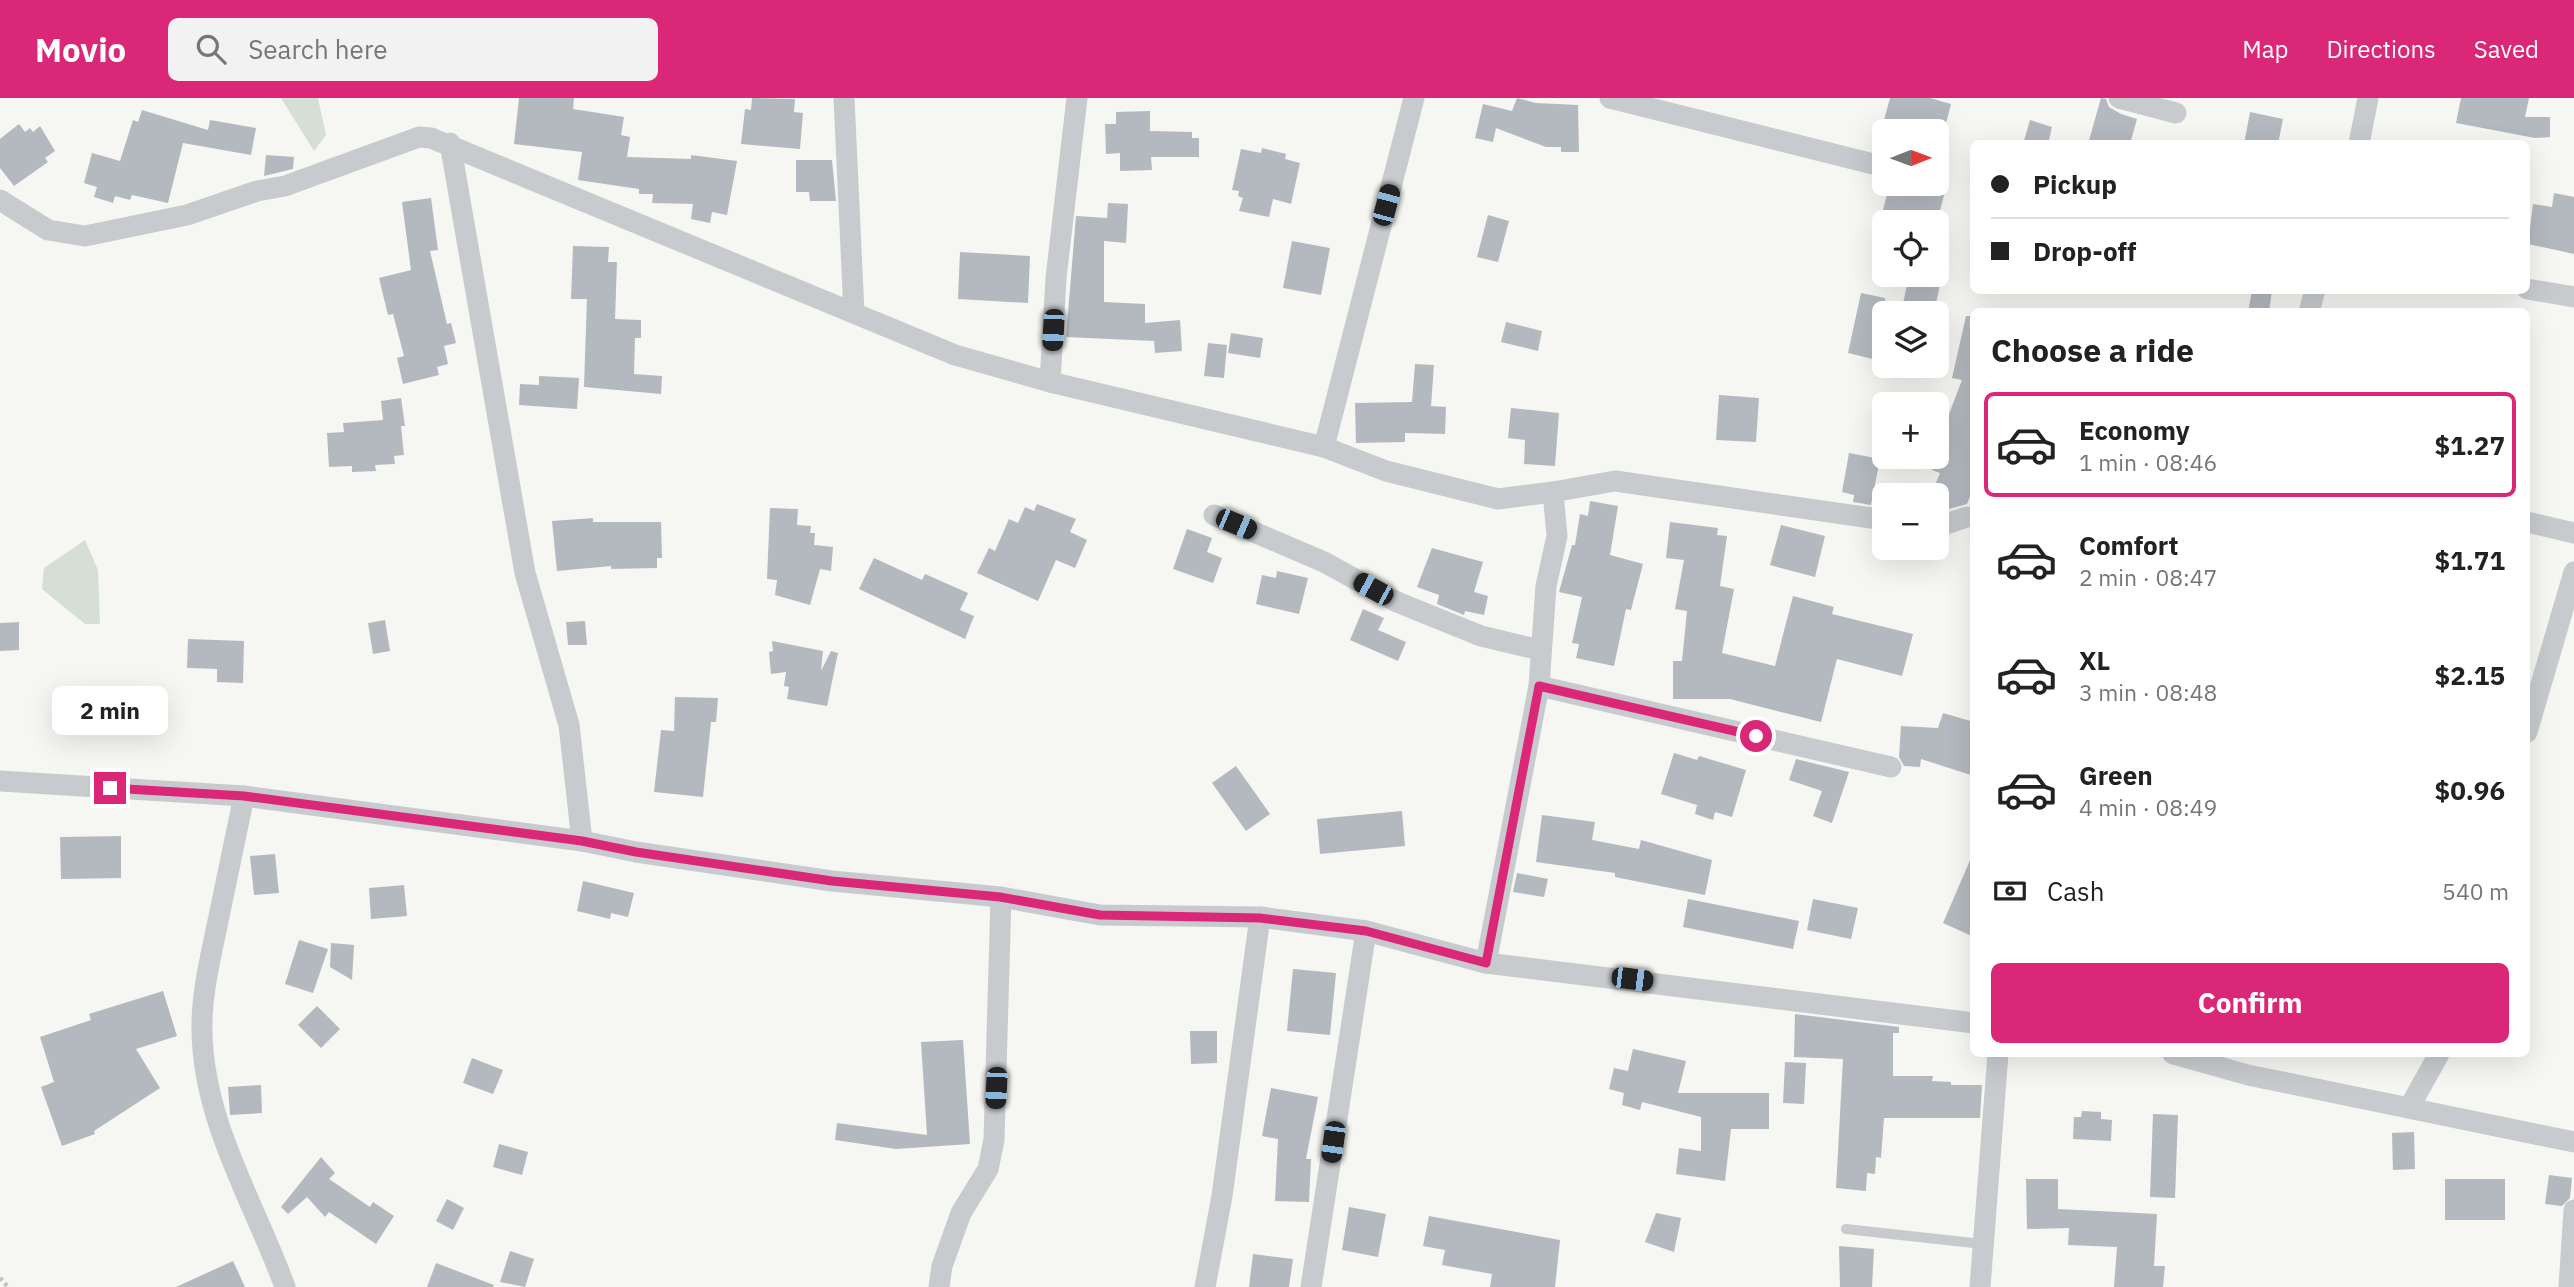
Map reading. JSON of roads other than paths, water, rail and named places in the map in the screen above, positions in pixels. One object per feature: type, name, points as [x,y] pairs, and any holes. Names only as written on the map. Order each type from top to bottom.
[{"type":"street","points":[[844,98],[854,313]]},
{"type":"street","points":[[1050,382],[1056,278],[1077,98]]},
{"type":"street","points":[[1324,447],[1414,98]]},
{"type":"street","points":[[1610,98],[1872,164]]},
{"type":"street","points":[[2119,98],[2176,113]]},
{"type":"street","points":[[2360,140],[2368,98]]},
{"type":"street","points":[[0,200],[48,230],[85,236],[187,215],[257,191],[285,186],[419,137],[450,143],[955,355],[1050,382],[1324,447],[1386,471],[1498,499],[1615,481],[1872,518]]},
{"type":"street","points":[[450,143],[525,573],[569,725],[582,841]]},
{"type":"street","points":[[2530,290],[2574,297]]},
{"type":"street","points":[[1486,963],[1539,686],[1546,586],[1557,536],[1553,492]]},
{"type":"street","points":[[1214,515],[1324,562],[1397,602],[1481,636],[1541,650]]},
{"type":"street","points":[[1949,523],[1968,517]]},
{"type":"street","points":[[2530,523],[2574,533]]},
{"type":"street","points":[[2530,722],[2574,572]]},
{"type":"street","points":[[1539,686],[1891,767]]},
{"type":"street","points":[[0,781],[244,796],[582,841],[636,852],[832,881],[1000,897],[1100,915],[1260,918],[1366,931],[1486,963],[1970,1023]]},
{"type":"street","points":[[244,796],[206,977],[202,1031],[208,1080],[236,1178],[268,1242],[285,1287]]},
{"type":"street","points":[[939,1287],[961,1213],[988,1169],[993,1140],[1000,897]]},
{"type":"street","points":[[1205,1287],[1222,1196],[1260,918]]},
{"type":"street","points":[[1311,1287],[1366,931]]},
{"type":"street","points":[[1980,1287],[1998,1057]]},
{"type":"street","points":[[2184,1057],[2248,1075],[2574,1142]]},
{"type":"street","points":[[2409,1108],[2437,1057]]},
{"type":"street","points":[[2569,1287],[2574,1210]]},
{"type":"lane","points":[[1846,1229],[1982,1244]]}]
